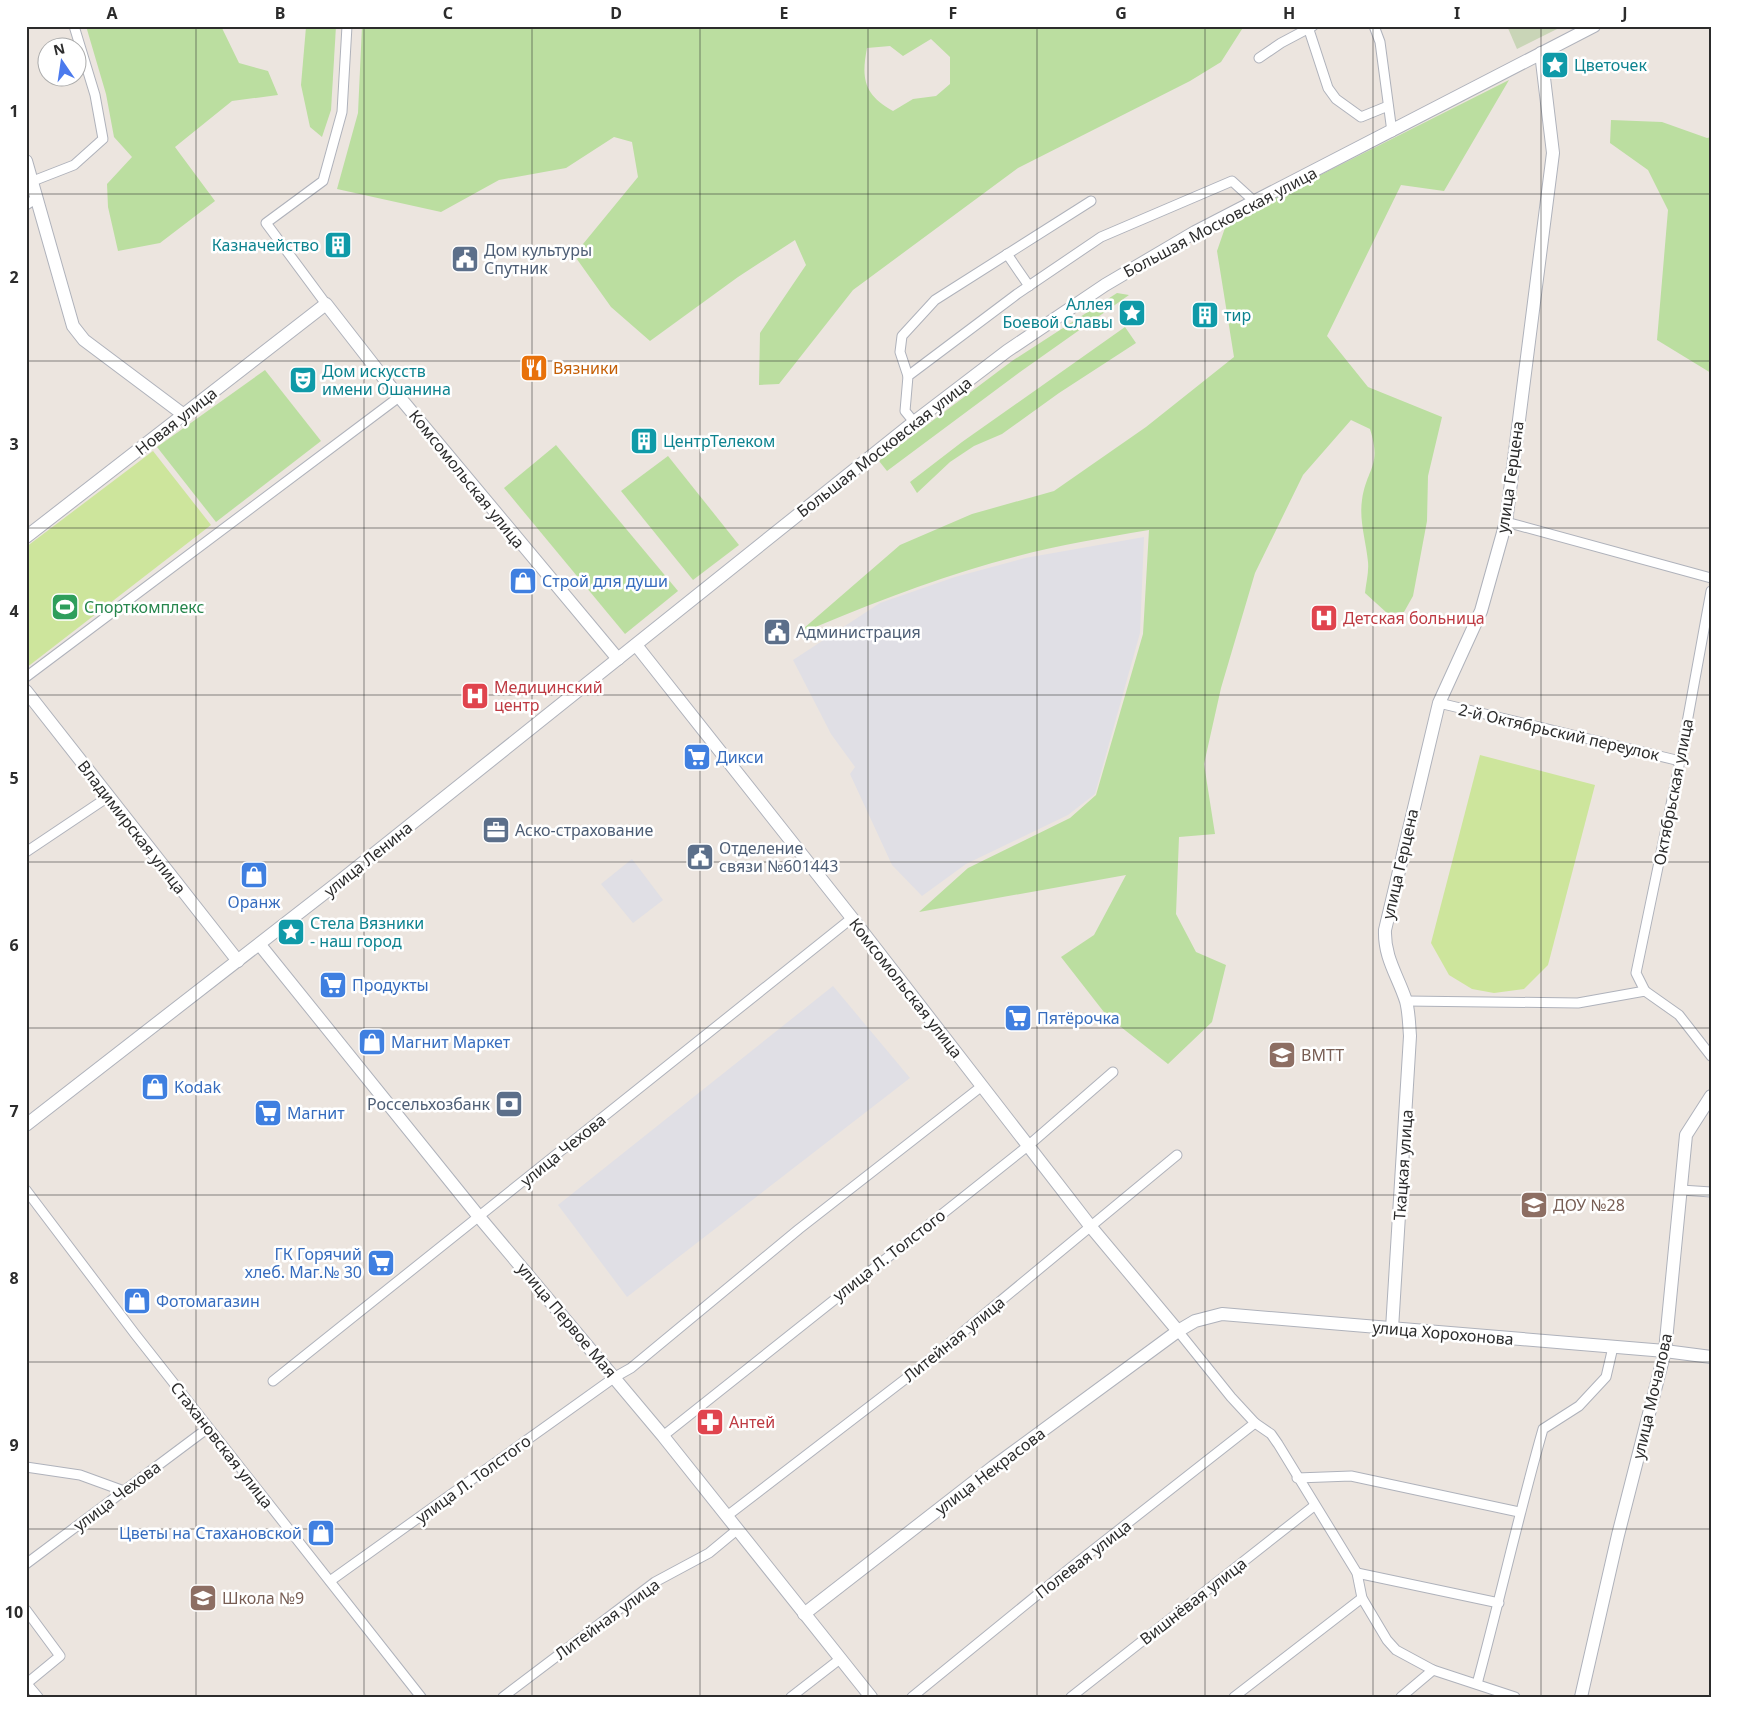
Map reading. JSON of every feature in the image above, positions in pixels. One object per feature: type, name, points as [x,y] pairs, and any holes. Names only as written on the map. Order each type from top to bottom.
[{"type":"street","points":[[32,181],[74,165],[103,139],[95,95],[74,26]]},
{"type":"street","name":"Комсомольская улица","points":[[346,26],[342,112],[323,181],[266,223],[326,304],[399,397],[618,660]]},
{"type":"street","points":[[1374,26],[1380,42],[1392,132]]},
{"type":"street","name":"Большая Московская улица","points":[[636,644],[914,422],[1007,351],[1105,285],[1195,232],[1392,132],[1594,26]]},
{"type":"street","points":[[1259,58],[1281,43],[1311,28],[1328,88],[1336,99],[1361,117],[1388,106]]},
{"type":"street","name":"улица Герцена","points":[[1406,1001],[1388,960],[1384,945],[1385,930],[1439,703],[1480,612],[1506,522],[1553,153],[1541,53]]},
{"type":"street","points":[[26,161],[73,326],[84,340],[184,416]]},
{"type":"street","points":[[908,376],[1029,286],[1101,237],[1232,181],[1255,202]]},
{"type":"street","points":[[26,205],[37,198]]},
{"type":"street","points":[[914,422],[905,411],[908,376],[900,352],[902,336],[935,300],[1091,201]]},
{"type":"street","points":[[1007,254],[1029,286]]},
{"type":"street","name":"Новая улица","points":[[26,537],[326,304]]},
{"type":"street","points":[[26,677],[399,397]]},
{"type":"street","points":[[1506,522],[1711,578]]},
{"type":"street","name":"Октябрьская улица","points":[[1645,991],[1636,973],[1680,761],[1711,591]]},
{"type":"street","name":"Комсомольская улица","points":[[636,644],[852,918],[1092,1228],[1178,1330]]},
{"type":"street","name":"улица Ленина","points":[[26,1125],[260,945],[636,644]]},
{"type":"street","name":"Владимирская улица","points":[[26,691],[238,961]]},
{"type":"street","name":"2-й Октябрьский переулок","points":[[1439,703],[1680,761]]},
{"type":"street","points":[[26,852],[108,797]]},
{"type":"street","name":"улица Чехова","points":[[273,1381],[480,1218],[852,918]]},
{"type":"street","name":"улица Первое Мая","points":[[260,945],[480,1218],[663,1436],[871,1697]]},
{"type":"street","points":[[1406,1001],[1578,1003],[1645,991],[1678,1015],[1711,1056]]},
{"type":"street","name":"Ткацкая улица","points":[[1392,1329],[1409,1071],[1410,1036],[1406,1001]]},
{"type":"street","name":"улица Л. Толстого","points":[[663,1436],[1029,1145],[1113,1072]]},
{"type":"street","name":"улица Л. Толстого","points":[[330,1581],[615,1377],[631,1368],[799,1229],[982,1086]]},
{"type":"street","name":"улица Мочалова","points":[[1581,1697],[1618,1535],[1665,1351],[1686,1135],[1711,1096]]},
{"type":"street","name":"Литейная улица","points":[[727,1516],[917,1370],[1092,1228],[1177,1155]]},
{"type":"street","name":"Стахановская улица","points":[[26,1190],[208,1428],[421,1697]]},
{"type":"street","points":[[1681,1190],[1711,1192]]},
{"type":"street","name":"улица Хорохонова","points":[[1178,1330],[1196,1321],[1222,1314],[1665,1351],[1711,1357]]},
{"type":"street","points":[[1178,1330],[1231,1397],[1256,1423],[1271,1434],[1357,1573],[1362,1598],[1387,1640],[1396,1650],[1433,1670],[1515,1697]]},
{"type":"street","name":"улица Некрасова","points":[[804,1614],[994,1467],[1178,1330]]},
{"type":"street","points":[[1477,1684],[1499,1602],[1519,1512],[1544,1429],[1579,1406],[1606,1377],[1613,1347]]},
{"type":"street","name":"Полевая улица","points":[[912,1697],[1069,1569],[1256,1423]]},
{"type":"street","name":"улица Чехова","points":[[26,1564],[208,1428]]},
{"type":"street","points":[[26,1467],[80,1475],[124,1491]]},
{"type":"street","points":[[1297,1478],[1351,1476],[1519,1512]]},
{"type":"street","name":"Вишнёвая улица","points":[[1071,1697],[1314,1506]]},
{"type":"street","name":"Литейная улица","points":[[503,1697],[655,1582],[709,1553],[738,1529]]},
{"type":"street","points":[[1357,1573],[1499,1602]]},
{"type":"street","points":[[1234,1697],[1362,1598]]},
{"type":"street","points":[[26,1610],[60,1656],[27,1684],[38,1697]]},
{"type":"street","points":[[791,1697],[840,1660]]},
{"type":"street","points":[[1401,1697],[1433,1670]]},
{"type":"shaded area","points":[[1144,537],[1140,633],[1095,794],[1068,815],[966,864],[922,896],[892,865],[850,774],[855,767],[831,734],[793,660],[880,603],[955,577],[1025,558]]},
{"type":"shaded area","points":[[632,859],[663,900],[633,923],[601,884]]},
{"type":"shaded area","points":[[833,986],[910,1078],[627,1297],[558,1205]]},
{"type":"green space","points":[[86,26],[221,26],[239,63],[268,71],[278,95],[232,101],[175,147],[215,201],[160,243],[118,251],[108,207],[107,184],[132,157],[114,137],[106,94]]},
{"type":"green space","points":[[336,26],[331,110],[322,137],[310,127],[301,85],[306,27]]},
{"type":"green space","points":[[362,26],[1244,26],[1221,62],[1190,81],[1018,168],[853,290],[779,384],[759,385],[760,333],[806,265],[795,240],[738,277],[650,341],[611,307],[574,255],[638,177],[632,142],[614,137],[566,168],[499,180],[441,212],[337,189],[358,113]],"holes":[[[931,39],[950,57],[950,84],[936,96],[913,99],[893,111],[876,99],[867,85],[864,69],[867,48],[890,46],[903,56]]]},
{"type":"green space","points":[[1507,26],[1563,26],[1517,49]]},
{"type":"green space","points":[[1509,80],[1444,191],[1401,185],[1327,336],[1368,387],[1442,417],[1428,476],[1427,521],[1413,596],[1404,612],[1387,613],[1365,593],[1368,566],[1361,508],[1364,489],[1375,451],[1370,429],[1351,420],[1303,475],[1255,573],[1221,688],[1204,764],[1215,834],[1179,837],[1176,914],[1196,952],[1226,965],[1212,1022],[1168,1064],[1107,1016],[1061,957],[1094,935],[1126,875],[919,912],[968,868],[1070,818],[1096,795],[1143,634],[1149,530],[1050,548],[967,570],[869,605],[796,635],[900,545],[972,514],[1054,491],[1146,427],[1234,357],[1217,251],[1227,222]]},
{"type":"green space","points":[[1611,120],[1662,122],[1707,138],[1711,137],[1711,373],[1657,340],[1668,210],[1648,170],[1610,143]]},
{"type":"green space","points":[[1117,293],[1129,295],[1020,372],[887,471],[879,461],[1012,361]]},
{"type":"green space","points":[[1125,327],[1136,343],[1059,393],[1002,434],[974,446],[950,462],[917,493],[910,482],[962,442]]},
{"type":"green space","points":[[265,370],[321,441],[216,522],[157,447]]},
{"type":"green space","points":[[556,445],[678,591],[625,634],[504,488]]},
{"type":"green space","name":"Спорткомплекс","points":[[153,451],[211,525],[26,668],[26,547]]},
{"type":"green space","points":[[668,456],[739,545],[693,580],[621,491]]},
{"type":"green space","points":[[1480,755],[1595,785],[1548,965],[1524,989],[1494,993],[1472,989],[1449,975],[1431,943]]},
{"type":"place","name":"Цветочек","points":[[1555,65]]},
{"type":"place","name":"Казначейство","points":[[338,245]]},
{"type":"place","name":"Дом культуры Спутник","points":[[465,259]]},
{"type":"place","name":"Аллея Боевой Славы","points":[[1132,313]]},
{"type":"place","name":"тир","points":[[1205,315]]},
{"type":"place","name":"Вязники","points":[[534,368]]},
{"type":"place","name":"Дом искусств имени Ошанина","points":[[303,380]]},
{"type":"place","name":"ЦентрТелеком","points":[[644,441]]},
{"type":"place","name":"Строй для души","points":[[523,581]]},
{"type":"place","name":"Спорткомплекс","points":[[65,607]]},
{"type":"place","name":"Детская больница","points":[[1324,618]]},
{"type":"place","name":"Администрация","points":[[777,632]]},
{"type":"place","name":"Медицинский центр","points":[[475,696]]},
{"type":"place","name":"Дикси","points":[[697,757]]},
{"type":"place","name":"Аско-страхование","points":[[496,830]]},
{"type":"place","name":"Отделение связи №601443","points":[[700,857]]},
{"type":"place","name":"Оранж","points":[[254,875]]},
{"type":"place","name":"Стела Вязники - наш город","points":[[291,932]]},
{"type":"place","name":"Продукты","points":[[333,985]]},
{"type":"place","name":"Пятёрочка","points":[[1018,1018]]},
{"type":"place","name":"Магнит Маркет","points":[[372,1042]]},
{"type":"place","name":"ВМТТ","points":[[1282,1055]]},
{"type":"place","name":"Kodak","points":[[155,1087]]},
{"type":"place","name":"Россельхозбанк","points":[[509,1104]]},
{"type":"place","name":"Магнит","points":[[268,1113]]},
{"type":"place","name":"ДОУ №28","points":[[1534,1205]]},
{"type":"place","name":"ГК Горячий хлеб. Маг.№ 30","points":[[381,1263]]},
{"type":"place","name":"Фотомагазин","points":[[137,1301]]},
{"type":"place","name":"Антей","points":[[710,1422]]},
{"type":"place","name":"Цветы на Стахановской","points":[[321,1533]]},
{"type":"place","name":"Школа №9","points":[[203,1598]]}]
